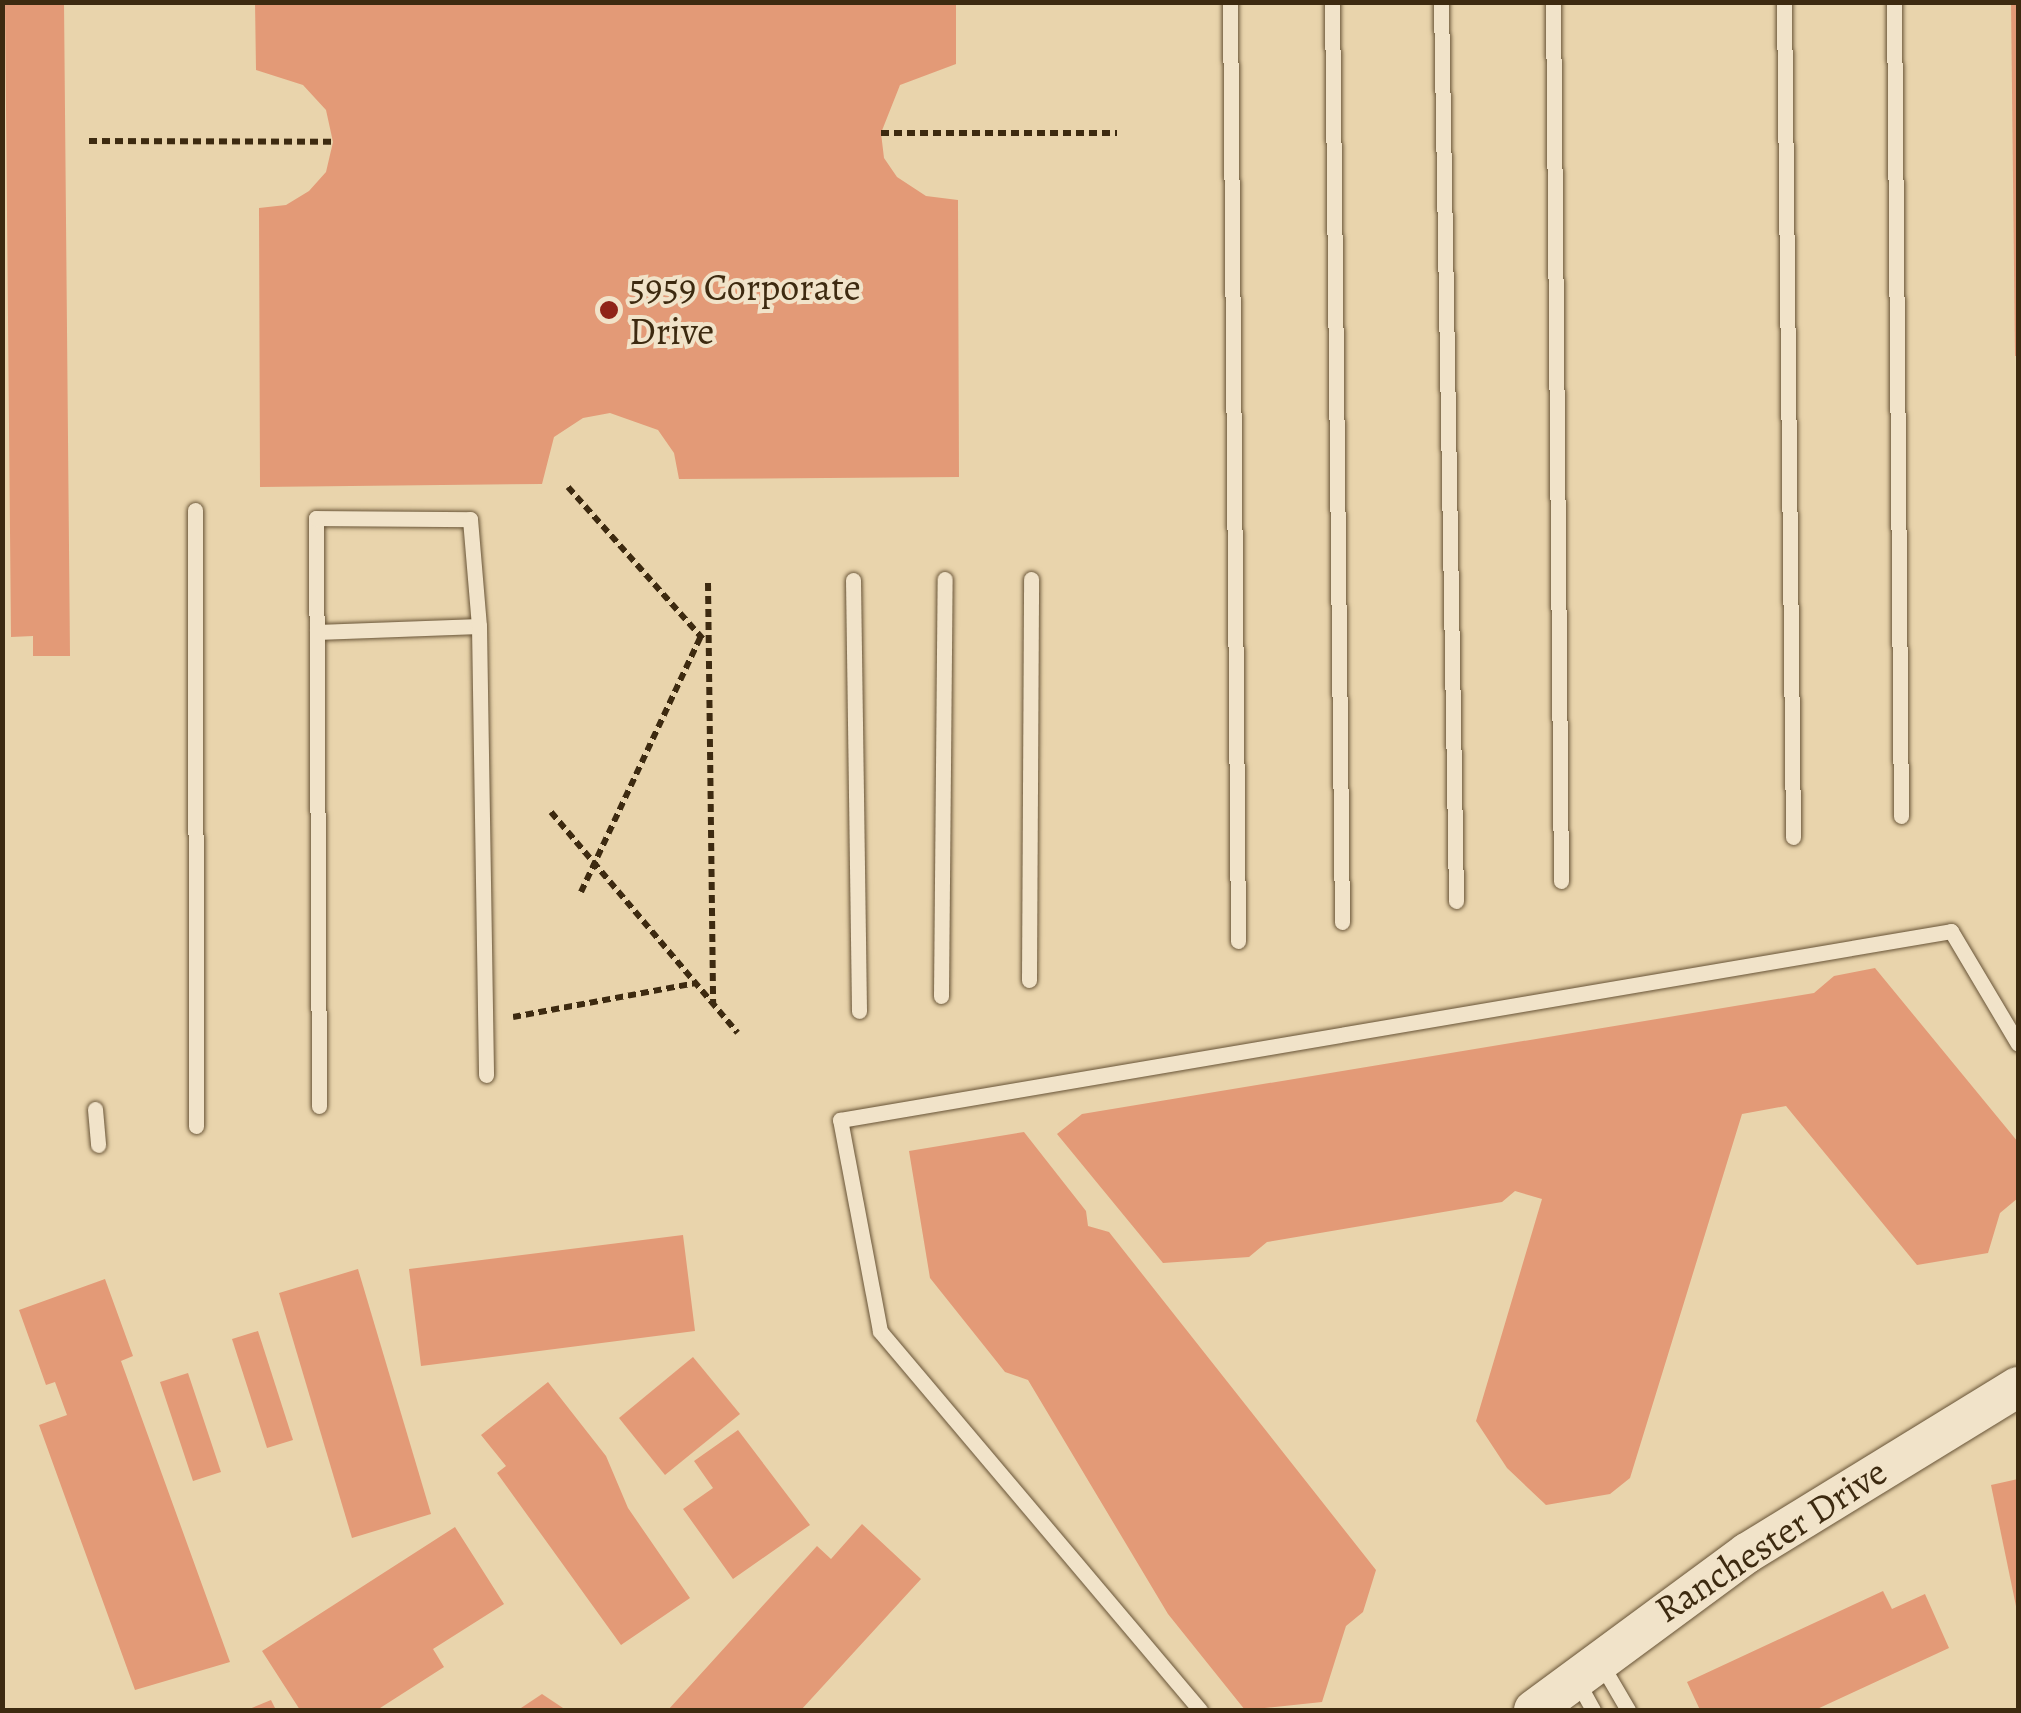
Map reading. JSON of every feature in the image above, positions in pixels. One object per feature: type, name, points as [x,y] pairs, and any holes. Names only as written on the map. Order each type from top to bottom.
[{"type":"street","name":"Ranchester Drive","points":[[1534,1710],[1589,1682],[1748,1553],[2018,1387]]},
{"type":"lane","points":[[1230,2],[1238,941]]},
{"type":"lane","points":[[1332,2],[1342,922]]},
{"type":"lane","points":[[1440,2],[1456,901]]},
{"type":"lane","points":[[1553,2],[1562,881]]},
{"type":"lane","points":[[1784,2],[1792,838]]},
{"type":"lane","points":[[1894,2],[1901,816]]},
{"type":"lane","points":[[195,510],[196,1126]]},
{"type":"lane","points":[[319,1106],[316,518],[470,519],[479,626],[486,1075]]},
{"type":"lane","points":[[941,996],[945,579]]},
{"type":"lane","points":[[1029,980],[1030,579]]},
{"type":"lane","points":[[853,580],[859,1011]]},
{"type":"lane","points":[[317,632],[479,626]]},
{"type":"lane","points":[[1200,1710],[880,1331],[840,1120],[1951,931],[2018,1044]]},
{"type":"lane","points":[[95,1109],[98,1144]]},
{"type":"lane","points":[[1589,1682],[1628,1710]]},
{"type":"path","points":[[881,134],[1117,134]]},
{"type":"path","points":[[90,141],[333,142]]},
{"type":"path","points":[[568,486],[708,646]]},
{"type":"path","points":[[708,583],[713,1003]]},
{"type":"path","points":[[581,892],[701,636]]},
{"type":"path","points":[[551,812],[738,1033]]},
{"type":"path","points":[[513,1017],[696,983]]},
{"type":"building","points":[[5,2],[64,2],[70,656],[33,656],[33,636],[11,637]]},
{"type":"building","name":"5959 Corporate Drive","points":[[255,2],[956,2],[956,64],[900,85],[881,133],[884,158],[897,177],[926,196],[958,200],[959,477],[679,479],[674,453],[658,430],[610,413],[583,418],[554,437],[542,484],[260,487],[259,208],[286,205],[309,191],[326,172],[333,142],[326,110],[303,85],[256,70]]},
{"type":"building","points":[[2011,2],[2018,2],[2018,356],[2015,356]]},
{"type":"building","points":[[1875,968],[2018,1142],[2018,1198],[2000,1213],[1988,1253],[1917,1265],[1786,1106],[1742,1114],[1630,1478],[1610,1494],[1546,1505],[1507,1468],[1476,1421],[1542,1199],[1515,1191],[1502,1202],[1267,1242],[1249,1257],[1163,1263],[1057,1134],[1082,1114],[1814,993],[1834,976]]},
{"type":"building","points":[[1024,1132],[1086,1211],[1088,1226],[1109,1232],[1376,1570],[1363,1612],[1346,1626],[1322,1702],[1245,1710],[1168,1614],[1028,1380],[1005,1372],[930,1278],[909,1151]]},
{"type":"building","points":[[683,1235],[695,1331],[421,1366],[409,1269]]},
{"type":"building","points":[[358,1269],[431,1514],[352,1538],[279,1293]]},
{"type":"building","points":[[105,1279],[133,1356],[121,1361],[230,1662],[135,1690],[39,1425],[67,1415],[55,1382],[46,1385],[19,1310]]},
{"type":"building","points":[[258,1331],[293,1440],[267,1448],[232,1339]]},
{"type":"building","points":[[693,1357],[740,1414],[665,1475],[619,1418]]},
{"type":"building","points":[[188,1373],[221,1472],[193,1481],[160,1382]]},
{"type":"building","points":[[548,1382],[606,1456],[628,1508],[690,1598],[621,1645],[497,1473],[506,1466],[481,1435]]},
{"type":"building","points":[[738,1430],[810,1525],[733,1579],[683,1509],[713,1488],[694,1461]]},
{"type":"building","points":[[2018,1479],[2018,1611],[2017,1611],[1991,1485]]},
{"type":"building","points":[[862,1524],[921,1579],[801,1710],[668,1710],[817,1546],[831,1559]]},
{"type":"building","points":[[455,1527],[504,1604],[433,1649],[444,1667],[377,1710],[300,1710],[262,1651]]},
{"type":"building","points":[[1883,1591],[1892,1609],[1925,1594],[1949,1648],[1815,1710],[1700,1710],[1687,1682]]},
{"type":"building","points":[[542,1694],[566,1710],[518,1710]]},
{"type":"building","points":[[271,1700],[276,1710],[247,1710]]},
{"type":"place","name":"5959 Corporate Drive","points":[[609,310]]}]
